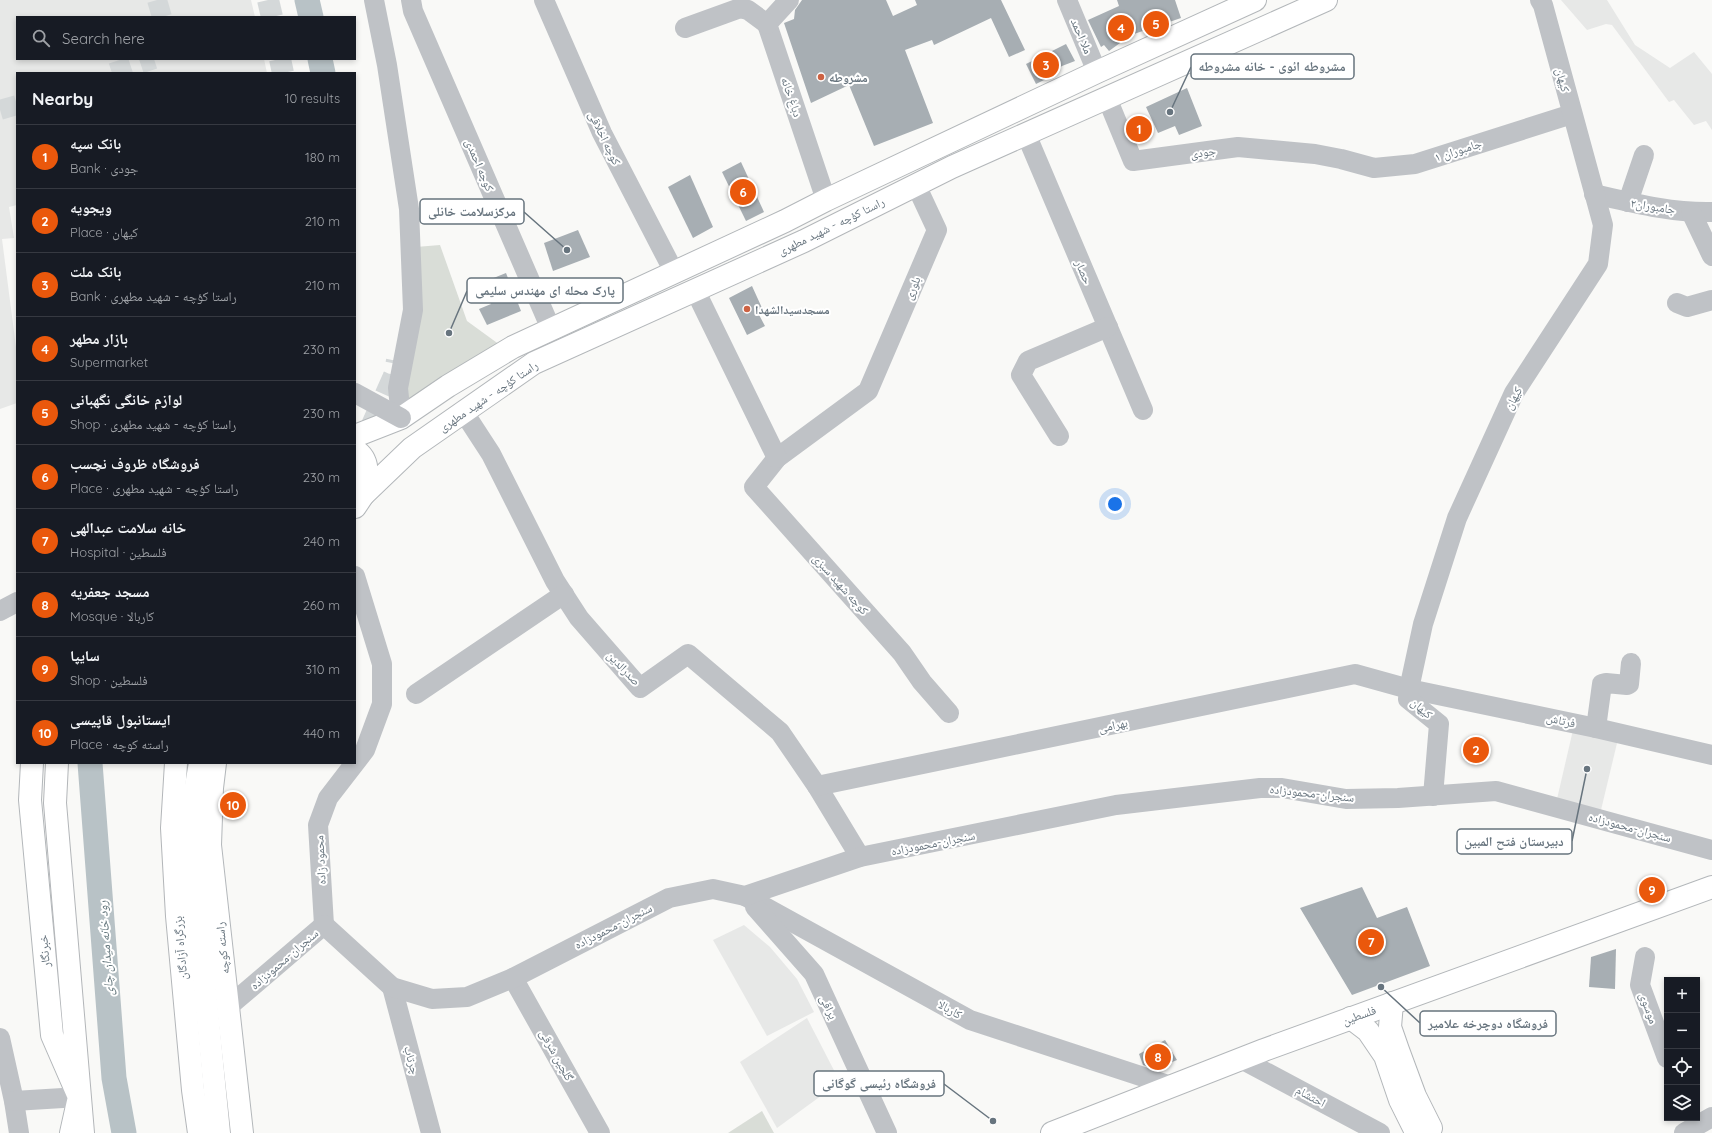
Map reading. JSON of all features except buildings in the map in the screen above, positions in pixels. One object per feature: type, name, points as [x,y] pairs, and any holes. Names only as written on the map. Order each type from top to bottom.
[{"type":"main road","name":"راستا کؤچه - شهید مطهری","points":[[356,436],[401,418],[448,386],[530,338],[785,221],[826,200],[1096,72],[1255,0]]},
{"type":"main road","name":"راستا کؤچه - شهید مطهری","points":[[359,501],[418,443],[463,411],[541,360],[804,241],[916,185],[1026,134],[1326,0]]},
{"type":"main road","points":[[1096,72],[1107,98]]},
{"type":"main road","points":[[530,338],[541,360]]},
{"type":"main road","points":[[448,386],[463,411]]},
{"type":"main road","points":[[401,418],[395,432],[398,439],[406,444],[418,443]]},
{"type":"main road","points":[[356,451],[360,454],[368,470],[359,501]]},
{"type":"main road","name":"خبرنگار","points":[[32,764],[30,800],[52,1035],[79,1097]]},
{"type":"main road","points":[[57,764],[55,803],[83,1133]]},
{"type":"main road","name":"بزرگراه آزادگان","points":[[176,764],[172,828],[177,916],[193,1090],[199,1133]]},
{"type":"main road","points":[[200,764],[193,803],[192,857],[219,1133]]},
{"type":"main road","name":"راسته کوچه","points":[[215,764],[212,788],[210,845],[242,1133]]},
{"type":"main road","name":"فلسطین","points":[[1052,1133],[1241,1059],[1351,1018],[1712,887]]},
{"type":"main road","points":[[1392,1003],[1390,1027],[1415,1096],[1424,1131]]},
{"type":"main road","points":[[1351,1018],[1368,1031],[1385,1056],[1400,1100],[1424,1131]]},
{"type":"main road","points":[[70,1133],[79,1097]]},
{"type":"street","points":[[374,0],[387,65],[409,209],[413,310],[398,388],[401,418]]},
{"type":"street","name":"کوچه احمدی","points":[[411,0],[413,11],[551,329]]},
{"type":"street","name":"کوچه اخلاقی","points":[[544,0],[602,133],[674,272]]},
{"type":"street","points":[[685,28],[740,8],[748,10],[767,24],[789,0]]},
{"type":"street","name":"ملا احمد","points":[[1067,0],[1096,72]]},
{"type":"street","name":"کیهان","points":[[1433,796],[1439,724],[1408,699],[1408,689],[1423,624],[1457,518],[1514,393],[1598,264],[1602,225],[1543,5],[1540,0]]},
{"type":"street","name":"دباغ خانه","points":[[767,24],[826,200]]},
{"type":"street","name":"جودی","points":[[1107,98],[1133,162],[1238,148],[1314,154],[1341,159]]},
{"type":"street","name":"جامبوران ۱","points":[[1341,159],[1374,168],[1416,164],[1572,114]]},
{"type":"street","name":"حصار","points":[[1026,134],[1143,410]]},
{"type":"street","points":[[1628,202],[1644,155]]},
{"type":"street","name":"بلوری","points":[[868,391],[937,230],[916,185]]},
{"type":"street","name":"جامبوران۲","points":[[1594,194],[1628,202],[1691,212],[1712,212]]},
{"type":"street","points":[[1691,212],[1712,256]]},
{"type":"street","points":[[695,290],[777,458]]},
{"type":"street","points":[[1677,303],[1687,307],[1712,300]]},
{"type":"street","points":[[1059,436],[1020,375],[1028,361],[1108,327]]},
{"type":"street","name":"کوچه شهید سبزی","points":[[868,391],[777,458],[754,486],[902,653],[922,682],[949,713]]},
{"type":"street","points":[[356,394],[401,418]]},
{"type":"street","name":"صدرالدین","points":[[463,411],[491,454],[555,580],[579,618],[640,688],[688,654],[780,732],[817,786],[860,857]]},
{"type":"street","name":"محمود زاده","points":[[356,579],[382,664],[382,704],[365,750],[356,762]]},
{"type":"street","points":[[416,694],[564,594]]},
{"type":"street","points":[[0,611],[16,603]]},
{"type":"street","points":[[1596,728],[1602,684],[1629,684],[1631,663]]},
{"type":"street","name":"بهرامی","points":[[817,786],[1355,674],[1408,689]]},
{"type":"street","name":"فرتاش","points":[[1408,689],[1596,728],[1712,755]]},
{"type":"street","name":"محمود زاده","points":[[324,925],[318,825],[328,798],[354,764]]},
{"type":"street","name":"سنجران-محمودزاده","points":[[228,1007],[324,925],[392,987],[432,999],[467,997],[513,978],[669,898],[713,889],[745,896],[860,857],[1116,805],[1260,788],[1282,788],[1346,799],[1398,798],[1496,791],[1712,850]]},
{"type":"street","name":"کاربالا","points":[[745,896],[970,1020],[1171,1086]]},
{"type":"street","name":"یراقی","points":[[745,896],[814,974],[888,1133]]},
{"type":"street","name":"موسوی","points":[[1645,957],[1640,985],[1664,1050]]},
{"type":"street","name":"گلچین شرقی","points":[[513,978],[600,1133]]},
{"type":"street","name":"چرتاب","points":[[392,987],[431,1133]]},
{"type":"street","points":[[0,1038],[14,1101],[19,1133]]},
{"type":"street","name":"احتشام","points":[[1241,1059],[1380,1133]]},
{"type":"street","points":[[14,1101],[79,1097]]},
{"type":"street","points":[[1688,1127],[1712,1117]]},
{"type":"shaded area","points":[[0,0],[251,0],[255,16],[16,16],[16,60],[264,60],[267,72],[16,72],[16,205],[9,207],[14,238],[2,239],[16,347],[16,403],[0,409]]},
{"type":"shaded area","points":[[1561,0],[1607,0],[1635,45],[1670,68],[1694,52],[1712,74],[1712,130],[1706,121],[1694,125],[1674,100],[1669,102],[1612,25],[1606,24],[1587,30]]},
{"type":"shaded area","points":[[440,245],[467,321],[500,345],[407,408],[408,358],[416,247]]},
{"type":"shaded area","points":[[1573,730],[1618,739],[1601,810],[1557,799]]},
{"type":"shaded area","points":[[744,925],[770,947],[797,979],[814,1012],[767,1036],[713,940]]},
{"type":"shaded area","points":[[807,1018],[840,1082],[777,1128],[740,1062]]},
{"type":"shaded area","points":[[762,1111],[774,1133],[728,1133]]},
{"type":"waterway","name":"رود خانه میدان چای","points":[[307,0],[311,16]]},
{"type":"waterway","name":"رود خانه میدان چای","points":[[320,60],[323,72]]},
{"type":"waterway","name":"رود خانه میدان چای","points":[[90,764],[114,1078],[124,1133]]},
{"type":"tunnel","points":[[157,0],[162,16]]},
{"type":"tunnel","points":[[268,0],[272,16]]},
{"type":"tunnel","points":[[115,72],[151,60]]},
{"type":"tunnel","points":[[280,60],[283,72]]},
{"type":"tunnel","points":[[0,110],[16,105]]},
{"type":"tunnel","points":[[372,425],[394,376],[397,361]]},
{"type":"place","name":"لوازم خانگی نگهبانی","points":[[1156,24]]},
{"type":"place","name":"بازار مطهر","points":[[1121,28]]},
{"type":"place","name":"بانک ملت","points":[[1046,65]]},
{"type":"place","name":"مشروطه","points":[[821,77]]},
{"type":"place","name":"مشروطه ائوی - خانه مشروطه","points":[[1170,112]]},
{"type":"place","name":"بانک سپه","points":[[1139,129]]},
{"type":"place","name":"فروشگاه ظروف نچسب","points":[[743,192]]},
{"type":"place","name":"مرکزسلامت خانلی","points":[[567,250]]},
{"type":"place","name":"مسجدسیدالشهدا","points":[[747,309]]},
{"type":"place","name":"پارک محله ای مهندس سلیمی","points":[[449,333]]},
{"type":"place","name":"ویجویه","points":[[1476,750]]},
{"type":"place","name":"دبیرستان فتح المبین","points":[[1587,769]]},
{"type":"place","name":"ایستانبول قاپیسی","points":[[233,805]]},
{"type":"place","name":"سایپا","points":[[1652,890]]},
{"type":"place","name":"خانه سلامت عبدالهی","points":[[1371,942]]},
{"type":"place","name":"فروشگاه دوچرخه علامیر","points":[[1381,987]]},
{"type":"place","name":"مسجد جعفریه","points":[[1158,1057]]},
{"type":"place","name":"فروشگاه رئیسی گوگانی","points":[[993,1121]]}]
